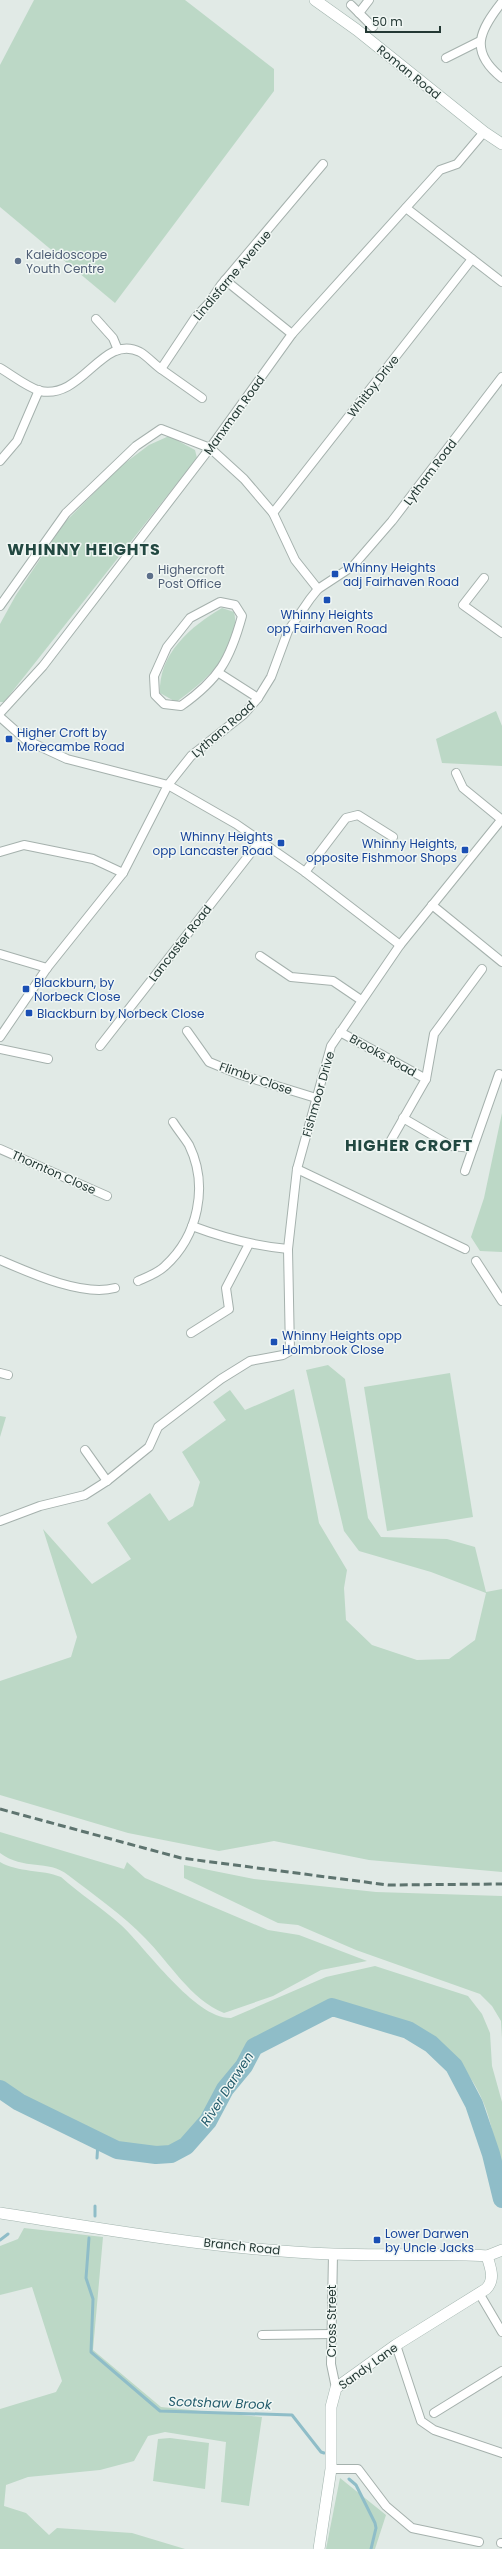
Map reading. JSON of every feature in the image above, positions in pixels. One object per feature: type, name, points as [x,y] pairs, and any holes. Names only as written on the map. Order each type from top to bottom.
[{"type":"street","name":"Roman Road","points":[[315,0],[361,33],[484,132],[502,144]]},
{"type":"street","points":[[359,13],[369,0]]},
{"type":"street","points":[[502,2],[484,25],[480,41],[483,55],[492,70],[502,78]]},
{"type":"street","points":[[351,5],[373,27]]},
{"type":"street","points":[[446,58],[480,41]]},
{"type":"street","name":"Manxman Road","points":[[0,713],[43,666],[210,448],[292,334],[440,170],[457,164],[484,132]]},
{"type":"street","name":"Lindisfarne Avenue","points":[[161,369],[195,318],[209,303],[225,280],[323,164]]},
{"type":"street","points":[[406,208],[502,282]]},
{"type":"street","name":"Whitby Drive","points":[[273,513],[472,259]]},
{"type":"street","points":[[225,280],[292,334]]},
{"type":"street","points":[[96,319],[114,338],[118,350]]},
{"type":"street","points":[[0,368],[39,390],[66,389],[104,358],[118,350],[139,352],[202,398]]},
{"type":"street","name":"Lytham Road","points":[[0,1037],[47,968],[123,873],[168,784],[191,756],[244,714],[258,698],[271,677],[288,631],[318,589],[353,566],[392,521],[502,377]]},
{"type":"street","points":[[0,461],[17,441],[39,390]]},
{"type":"street","points":[[0,606],[66,513],[136,446],[161,429],[210,448],[244,479],[273,513],[295,560],[318,589]]},
{"type":"street","points":[[484,578],[463,605],[502,633]]},
{"type":"street","points":[[220,602],[235,605],[242,616],[234,646],[219,673],[199,693],[181,706],[164,704],[155,696],[154,676],[167,647],[190,618],[220,602]]},
{"type":"street","points":[[219,673],[258,698]]},
{"type":"street","points":[[0,717],[26,740],[67,759],[168,784],[260,841],[305,872],[400,945]]},
{"type":"street","points":[[456,772],[463,788],[502,819]]},
{"type":"street","points":[[305,872],[346,818],[358,815],[393,837]]},
{"type":"street","name":"Fishmoor Drive","points":[[107,1481],[149,1447],[158,1427],[221,1379],[250,1361],[289,1352],[291,1348],[288,1249],[297,1169],[331,1046],[400,945],[502,819]]},
{"type":"street","name":"Lancaster Road","points":[[100,1046],[260,841]]},
{"type":"street","points":[[0,852],[24,845],[93,859],[123,873]]},
{"type":"street","points":[[432,905],[502,962]]},
{"type":"street","points":[[0,954],[47,968]]},
{"type":"street","points":[[260,956],[291,977],[332,981],[361,1000]]},
{"type":"street","name":"Brooks Road","points":[[390,1142],[426,1079],[434,1034],[482,969]]},
{"type":"street","name":"Flimby Close","points":[[187,1032],[209,1062],[241,1075],[316,1098]]},
{"type":"street","name":"Brooks Road","points":[[340,1032],[426,1079]]},
{"type":"street","points":[[0,1049],[48,1059]]},
{"type":"street","points":[[465,1170],[499,1074]]},
{"type":"street","points":[[403,1118],[451,1146],[473,1148]]},
{"type":"street","points":[[138,1282],[164,1267],[184,1245],[198,1213],[199,1180],[189,1146],[173,1122]]},
{"type":"street","name":"Thornton Close","points":[[0,1149],[107,1196]]},
{"type":"street","points":[[297,1169],[465,1249]]},
{"type":"street","points":[[192,1226],[221,1237],[249,1244],[288,1249]]},
{"type":"street","points":[[192,1332],[229,1309],[226,1288],[249,1244]]},
{"type":"street","points":[[0,1260],[30,1273],[83,1288],[104,1291],[115,1288]]},
{"type":"street","points":[[476,1261],[502,1301]]},
{"type":"street","points":[[0,1522],[40,1506],[85,1495],[107,1481],[85,1450]]},
{"type":"street","name":"Branch Road","points":[[0,2213],[226,2245],[333,2254],[487,2256]]},
{"type":"street","points":[[487,2256],[502,2250]]},
{"type":"street","name":"Cross Street","points":[[333,2254],[331,2364],[336,2388]]},
{"type":"street","name":"Sandy Lane","points":[[319,2549],[331,2469],[331,2407],[336,2388],[396,2345],[489,2286],[492,2280],[487,2256]]},
{"type":"street","points":[[479,2293],[502,2332]]},
{"type":"street","points":[[262,2335],[332,2334]]},
{"type":"street","points":[[396,2345],[421,2421],[434,2430],[502,2453]]},
{"type":"street","points":[[434,2413],[502,2371]]},
{"type":"street","points":[[331,2469],[358,2469],[386,2506],[412,2528],[458,2540],[479,2542]]},
{"type":"green space","points":[[34,0],[185,0],[274,69],[274,91],[115,303],[0,207],[0,65]]},
{"type":"green space","points":[[169,436],[195,450],[197,458],[4,702],[0,702],[0,624],[16,595],[65,522],[121,466],[149,445]]},
{"type":"green space","points":[[222,608],[234,612],[235,626],[233,639],[227,652],[209,675],[176,702],[160,693],[164,666],[179,643],[199,623]]},
{"type":"green space","points":[[496,711],[502,726],[502,766],[442,763],[436,739]]},
{"type":"green space","points":[[502,1113],[502,1252],[480,1251],[471,1237],[484,1198]]},
{"type":"green space","points":[[328,1365],[345,1379],[368,1518],[381,1537],[447,1539],[475,1547],[486,1592],[502,1589],[502,1872],[369,1860],[274,1841],[219,1851],[128,1833],[0,1795],[0,1681],[71,1657],[77,1637],[43,1529],[92,1584],[131,1559],[107,1523],[150,1493],[169,1521],[193,1506],[200,1482],[182,1452],[226,1420],[213,1402],[230,1390],[245,1410],[294,1389],[319,1523],[347,1570],[344,1588],[346,1620],[372,1645],[417,1660],[449,1659],[475,1640],[486,1593],[431,1572],[359,1551],[344,1531],[306,1370]]},
{"type":"green space","points":[[450,1373],[473,1517],[387,1531],[364,1387]]},
{"type":"green space","points":[[0,1416],[6,1417],[0,1437]]},
{"type":"green space","points":[[0,1832],[124,1869],[127,1862],[145,1878],[268,1930],[299,1935],[367,1961],[321,1970],[273,1996],[224,2013],[201,1999],[181,1980],[154,1948],[127,1921],[68,1875],[52,1867],[18,1862],[0,1853]]},
{"type":"green space","points":[[0,1862],[15,1868],[61,1877],[121,1925],[157,1965],[187,1995],[202,2007],[217,2015],[231,2018],[326,1977],[375,1966],[468,1996],[482,2014],[490,2033],[492,2066],[502,2102],[502,2171],[491,2124],[475,2085],[460,2065],[444,2049],[424,2036],[403,2026],[332,2004],[252,2044],[205,2119],[180,2145],[168,2151],[151,2152],[128,2147],[19,2097],[0,2082]]},
{"type":"green space","points":[[184,1865],[254,1879],[376,1892],[502,1896],[502,2038],[501,2021],[492,2006],[480,1994],[356,1950],[298,1925],[278,1923],[184,1878]]},
{"type":"green space","points":[[24,2228],[103,2237],[93,2350],[161,2407],[262,2417],[249,2506],[221,2502],[226,2442],[165,2432],[148,2436],[134,2461],[100,2470],[28,2477],[6,2485],[4,2506],[26,2513],[49,2535],[57,2528],[132,2533],[185,2549],[0,2549],[0,2409],[56,2392],[62,2381],[32,2287],[0,2295],[0,2246],[18,2239]]},
{"type":"green space","points":[[170,2438],[209,2443],[205,2489],[153,2481],[158,2439]]},
{"type":"green space","points":[[340,2478],[386,2515],[375,2549],[326,2549]]},
{"type":"waterway","name":"River Darwen","points":[[0,2089],[19,2102],[117,2150],[156,2155],[171,2154],[186,2146],[208,2121],[225,2089],[244,2066],[254,2047],[332,2007],[408,2030],[431,2044],[454,2066],[474,2104],[491,2154],[502,2199]]},
{"type":"waterway","name":"Scotshaw Brook","points":[[97,2158],[98,2142]]},
{"type":"waterway","name":"Scotshaw Brook","points":[[95,2206],[95,2216]]},
{"type":"waterway","points":[[0,2240],[8,2234]]},
{"type":"waterway","name":"Scotshaw Brook","points":[[89,2238],[86,2278],[93,2299],[91,2352],[160,2411],[292,2415],[321,2452],[324,2453]]},
{"type":"waterway","name":"Scotshaw Brook","points":[[349,2479],[356,2485],[375,2523],[376,2528],[371,2549]]},
{"type":"railway","points":[[0,1809],[181,1858],[388,1885],[502,1884]]},
{"type":"place","name":"Kaleidoscope Youth Centre","points":[[18,261]]},
{"type":"place","name":"Whinny Heights adj Fairhaven Road","points":[[335,574]]},
{"type":"place","name":"Highercroft Post Office","points":[[150,576]]},
{"type":"place","name":"Whinny Heights opp Fairhaven Road","points":[[327,600]]},
{"type":"place","name":"Higher Croft by Morecambe Road","points":[[9,739]]},
{"type":"place","name":"Whinny Heights opp Lancaster Road","points":[[281,843]]},
{"type":"place","name":"Whinny Heights, opposite Fishmoor Shops","points":[[465,850]]},
{"type":"place","name":"Blackburn, by Norbeck Close","points":[[26,989]]},
{"type":"place","name":"Blackburn by Norbeck Close","points":[[29,1013]]},
{"type":"place","name":"Whinny Heights opp Holmbrook Close","points":[[274,1342]]},
{"type":"place","name":"Lower Darwen by Uncle Jacks","points":[[377,2240]]},
{"type":"district","name":"WHINNY HEIGHTS","points":[[84,549]]},
{"type":"district","name":"HIGHER CROFT","points":[[409,1145]]}]
